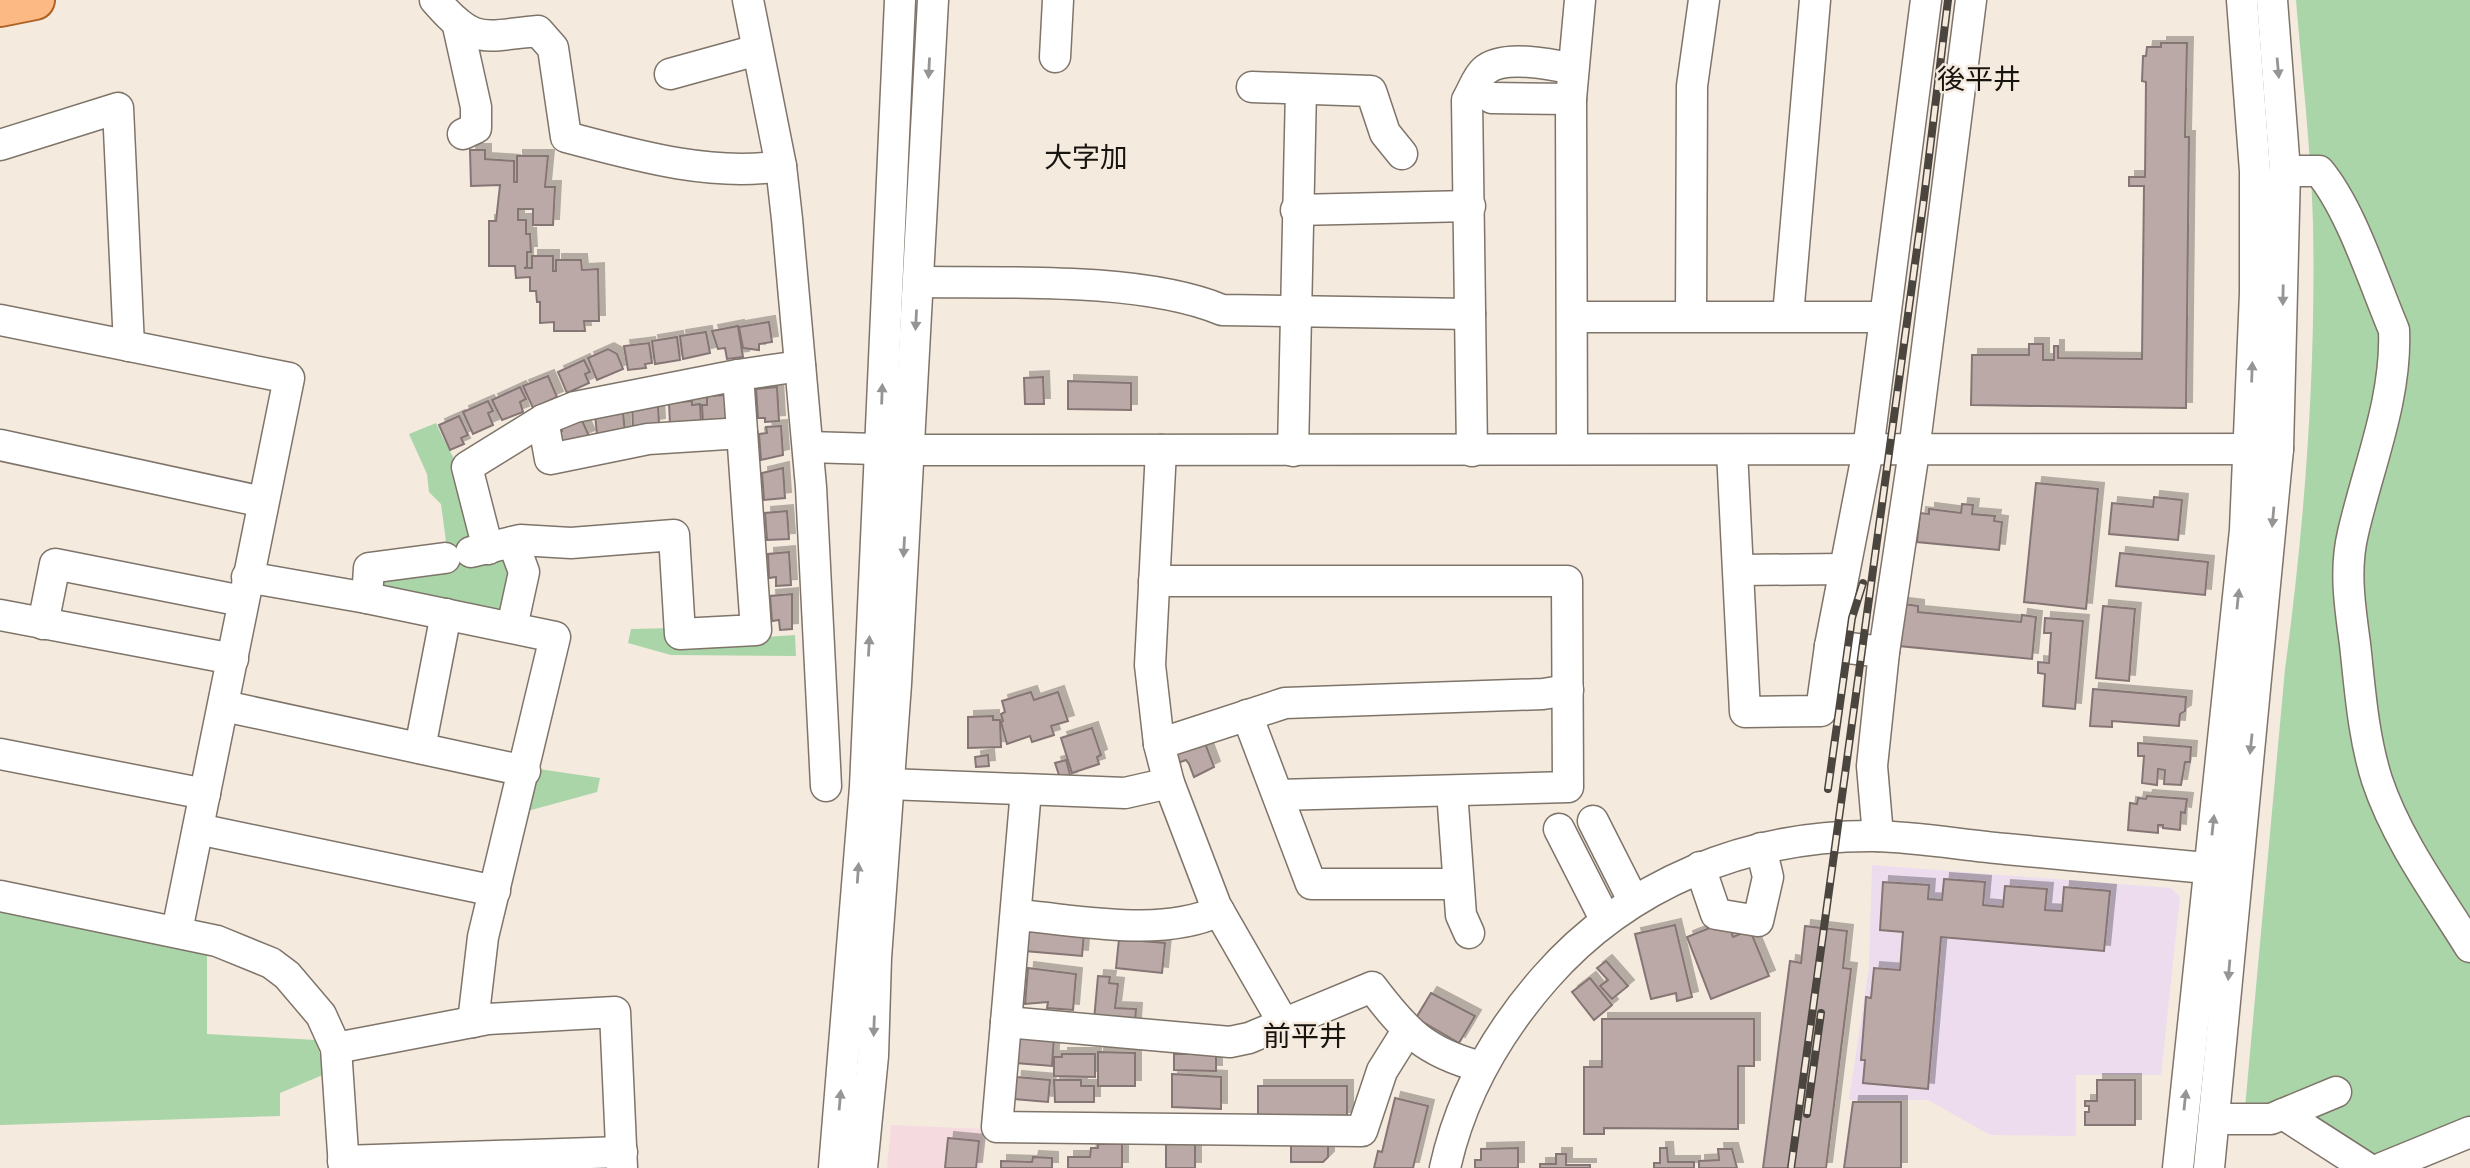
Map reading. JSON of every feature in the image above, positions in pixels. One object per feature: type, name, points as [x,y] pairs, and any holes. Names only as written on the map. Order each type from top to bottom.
[{"type":"main road","points":[[0,7],[35,0]]},
{"type":"street","points":[[435,0],[457,26],[476,107],[476,128],[463,134]]},
{"type":"street","points":[[748,0],[781,166],[807,447],[826,786]]},
{"type":"street","points":[[834,1168],[864,787],[900,0]]},
{"type":"street","points":[[862,1168],[873,1056],[876,958],[909,450],[933,0]]},
{"type":"street","points":[[1055,57],[1058,0]]},
{"type":"street","points":[[1572,449],[1572,84],[1580,0]]},
{"type":"street","points":[[1691,316],[1691,110],[1704,0]]},
{"type":"street","points":[[1788,316],[1815,0]]},
{"type":"street","points":[[1878,836],[1872,766],[1884,652],[1914,451],[1971,0]]},
{"type":"street","points":[[2178,1168],[2245,530],[2264,449],[2255,293],[2255,171],[2242,0]]},
{"type":"street","points":[[2209,1168],[2238,871],[2264,449],[2285,171],[2272,0]]},
{"type":"street","points":[[1732,451],[1745,712],[1821,711],[1829,646],[1868,450],[1924,12],[1968,31]]},
{"type":"street","points":[[457,26],[482,36],[538,31],[553,48],[566,138],[676,163],[762,169],[781,166]]},
{"type":"street","points":[[670,74],[757,50]]},
{"type":"street","points":[[1472,451],[1470,205],[1466,100],[1484,70],[1500,63],[1522,61],[1572,84]]},
{"type":"street","points":[[1492,98],[1572,84]]},
{"type":"street","points":[[1252,87],[1371,91],[1385,133],[1402,154]]},
{"type":"street","points":[[1293,451],[1296,210],[1301,89]]},
{"type":"street","points":[[0,145],[118,108],[129,346]]},
{"type":"street","points":[[2285,171],[2319,171],[2327,181],[2341,205],[2394,330],[2395,350],[2376,449],[2352,534],[2348,561],[2348,588],[2364,720],[2368,747],[2384,795],[2414,858],[2470,947]]},
{"type":"street","points":[[1296,210],[1470,205]]},
{"type":"street","points":[[918,282],[1154,293],[1205,303],[1222,310],[1470,314]]},
{"type":"street","points":[[1573,317],[1883,317]]},
{"type":"street","points":[[0,320],[289,377],[177,931]]},
{"type":"street","points":[[479,550],[467,467],[543,420],[605,399],[800,366]]},
{"type":"street","points":[[367,598],[369,568],[479,550],[674,535],[680,634],[757,629],[738,375]]},
{"type":"street","points":[[543,420],[550,459],[648,439],[742,433]]},
{"type":"street","points":[[0,445],[263,502]]},
{"type":"street","points":[[807,447],[909,450],[1293,451],[2264,449]]},
{"type":"street","points":[[1161,450],[1150,665],[1159,744],[1169,783],[1219,911],[1284,1024]]},
{"type":"street","points":[[479,550],[524,572],[512,627]]},
{"type":"street","points":[[43,624],[55,564],[245,589],[367,598],[555,637],[525,771],[483,937],[473,1022]]},
{"type":"street","points":[[1740,570],[1844,569]]},
{"type":"street","points":[[1154,581],[1567,581],[1568,787],[1278,795]]},
{"type":"street","points":[[420,748],[446,614]]},
{"type":"street","points":[[0,615],[233,659]]},
{"type":"street","points":[[1829,646],[1884,652]]},
{"type":"street","points":[[1159,744],[1285,703],[1543,694],[1568,690]]},
{"type":"street","points":[[224,706],[525,771]]},
{"type":"street","points":[[1247,715],[1311,884],[1458,884]]},
{"type":"street","points":[[0,754],[205,794]]},
{"type":"street","points":[[888,784],[1125,793],[1169,783]]},
{"type":"street","points":[[1026,790],[997,1127],[1362,1131],[1382,1071],[1407,1031]]},
{"type":"street","points":[[1452,791],[1461,915],[1469,933]]},
{"type":"street","points":[[1593,821],[1633,900]]},
{"type":"street","points":[[198,829],[495,891]]},
{"type":"street","points":[[1559,829],[1605,919]]},
{"type":"street","points":[[1445,1168],[1460,1112],[1480,1067],[1514,1013],[1569,950],[1605,919],[1633,900],[1700,867],[1761,848],[1804,841],[1878,836],[2238,871]]},
{"type":"street","points":[[1700,867],[1716,914],[1758,921],[1768,877],[1761,848]]},
{"type":"street","points":[[0,896],[177,931],[217,941],[271,962],[305,993],[321,1015],[336,1048],[342,1166],[622,1160],[615,1012],[473,1022],[336,1048]]},
{"type":"street","points":[[1016,915],[1157,926],[1181,925],[1219,911]]},
{"type":"street","points":[[1006,1022],[1211,1042],[1249,1038],[1372,988],[1407,1031],[1434,1050],[1480,1067]]},
{"type":"street","points":[[2214,1119],[2271,1119],[2336,1092]]},
{"type":"street","points":[[2283,1114],[2367,1168]]},
{"type":"street","points":[[2382,1168],[2470,1132]]},
{"type":"shaded area","points":[[1872,865],[2171,888],[2180,897],[2161,1075],[2076,1075],[2076,1136],[1990,1135],[1928,1100],[1849,1100],[1869,967]]},
{"type":"shaded area","points":[[891,1125],[984,1129],[980,1168],[887,1168]]},
{"type":"green space","points":[[2296,0],[2470,0],[2470,1119],[2374,1160],[2245,1108],[2285,669],[2298,558],[2311,390],[2313,223]]},
{"type":"green space","points":[[436,423],[455,461],[498,533],[516,571],[501,616],[377,592],[374,575],[447,549],[441,504],[429,492],[427,474],[409,434]]},
{"type":"green space","points":[[672,628],[765,637],[795,635],[796,656],[671,655],[628,643],[631,629]]},
{"type":"green space","points":[[532,768],[600,778],[597,792],[524,812]]},
{"type":"green space","points":[[0,908],[207,952],[207,1034],[316,1040],[325,1074],[280,1093],[280,1116],[0,1125]]},
{"type":"building","points":[[2161,43],[2187,43],[2185,137],[2189,137],[2186,408],[1971,405],[1972,355],[2029,355],[2029,344],[2043,344],[2043,360],[2054,360],[2054,346],[2058,346],[2058,358],[2142,359],[2144,186],[2129,186],[2129,177],[2145,177],[2146,82],[2142,81],[2143,56],[2146,56],[2147,47],[2161,47]]},
{"type":"building","points":[[470,150],[485,150],[485,159],[514,161],[514,182],[517,182],[517,156],[548,156],[545,187],[555,187],[553,225],[533,225],[533,209],[518,209],[518,220],[526,220],[526,234],[530,234],[531,252],[527,252],[527,267],[524,268],[532,268],[532,256],[553,256],[553,271],[556,271],[556,260],[581,260],[582,270],[598,269],[599,321],[584,321],[585,331],[554,331],[554,322],[540,323],[540,302],[537,302],[536,291],[530,291],[530,277],[516,278],[515,266],[489,266],[489,221],[496,221],[500,185],[471,186]]},
{"type":"building","points":[[769,322],[772,342],[759,344],[759,350],[743,348],[739,327]]},
{"type":"building","points":[[738,326],[743,357],[727,359],[725,348],[718,349],[712,331]]},
{"type":"building","points":[[706,332],[710,353],[683,359],[680,336]]},
{"type":"building","points":[[677,337],[680,360],[655,364],[652,341]]},
{"type":"building","points":[[649,343],[652,363],[645,364],[646,368],[628,370],[624,346]]},
{"type":"building","points":[[608,349],[617,354],[623,369],[597,380],[588,358]]},
{"type":"building","points":[[584,360],[590,372],[585,374],[589,383],[567,393],[558,372]]},
{"type":"building","points":[[548,376],[557,397],[533,408],[523,386]]},
{"type":"building","points":[[1043,377],[1044,404],[1025,404],[1024,378]]},
{"type":"building","points":[[1068,381],[1131,383],[1131,410],[1068,409]]},
{"type":"building","points":[[520,387],[526,399],[520,402],[523,412],[502,420],[492,400]]},
{"type":"building","points":[[777,387],[779,421],[765,422],[765,418],[758,418],[756,389]]},
{"type":"building","points":[[729,395],[733,417],[726,417],[726,424],[703,423],[702,405],[707,405],[707,396]]},
{"type":"building","points":[[488,401],[493,411],[488,413],[493,425],[473,434],[463,412]]},
{"type":"building","points":[[692,401],[692,405],[700,404],[701,422],[670,424],[669,403]]},
{"type":"building","points":[[632,404],[658,406],[659,424],[633,429]]},
{"type":"building","points":[[623,412],[625,433],[597,435],[595,414]]},
{"type":"building","points":[[459,416],[468,435],[461,438],[464,444],[450,450],[439,425]]},
{"type":"building","points":[[580,416],[589,436],[560,448],[555,434],[562,431],[560,426]]},
{"type":"building","points":[[781,426],[783,455],[761,460],[759,434],[767,433],[766,427]]},
{"type":"building","points":[[783,468],[785,498],[764,500],[762,473]]},
{"type":"building","points":[[2036,483],[2098,489],[2086,609],[2024,602]]},
{"type":"building","points":[[2154,497],[2182,500],[2178,540],[2109,534],[2112,503],[2153,507]]},
{"type":"building","points":[[1962,504],[1973,505],[1972,514],[1995,516],[1994,521],[2002,522],[1999,550],[1917,542],[1920,513],[1929,514],[1929,509],[1961,513]]},
{"type":"building","points":[[787,511],[789,539],[767,540],[765,513]]},
{"type":"building","points":[[789,552],[791,585],[776,586],[776,577],[769,578],[768,554]]},
{"type":"building","points":[[2120,553],[2208,562],[2205,595],[2116,586]]},
{"type":"building","points":[[792,594],[792,629],[780,630],[779,620],[772,621],[770,596]]},
{"type":"building","points":[[1903,604],[1918,606],[1918,612],[2021,622],[2022,615],[2036,617],[2032,659],[1899,646]]},
{"type":"building","points":[[2103,606],[2135,609],[2129,681],[2096,678]]},
{"type":"building","points":[[2045,618],[2083,621],[2075,709],[2043,706],[2045,674],[2038,673],[2038,662],[2049,663],[2051,633],[2044,633]]},
{"type":"building","points":[[2093,689],[2186,697],[2185,711],[2180,714],[2179,726],[2112,721],[2112,727],[2090,726]]},
{"type":"building","points":[[1031,692],[1034,700],[1058,692],[1068,721],[1051,726],[1054,735],[1032,742],[1030,736],[1007,744],[1001,722],[1001,714],[1005,712],[1002,701]]},
{"type":"building","points":[[993,716],[993,720],[1000,720],[1001,747],[968,748],[968,717]]},
{"type":"building","points":[[1092,728],[1101,755],[1097,757],[1099,764],[1072,773],[1061,738]]},
{"type":"building","points":[[1205,743],[1214,767],[1194,777],[1186,760],[1178,763],[1175,754]]},
{"type":"building","points":[[2138,743],[2191,747],[2190,762],[2185,762],[2181,785],[2164,784],[2165,770],[2158,769],[2157,785],[2142,783],[2144,756],[2138,756]]},
{"type":"building","points":[[988,755],[989,766],[976,767],[975,757]]},
{"type":"building","points":[[1066,760],[1071,778],[1061,781],[1055,763]]},
{"type":"building","points":[[2147,796],[2187,799],[2185,813],[2181,812],[2180,830],[2158,825],[2158,833],[2128,830],[2130,803],[2137,804],[2138,798],[2146,799]]},
{"type":"building","points":[[1944,879],[1985,882],[1983,905],[2003,907],[2005,886],[2047,889],[2045,910],[2062,911],[2064,887],[2110,891],[2104,951],[1941,937],[1928,1089],[1863,1083],[1865,1060],[1861,1060],[1866,997],[1871,998],[1874,968],[1900,970],[1903,932],[1880,930],[1883,882],[1929,885],[1928,899],[1942,900]]},
{"type":"building","points":[[1727,921],[1733,937],[1750,930],[1769,976],[1711,999],[1687,937]]},
{"type":"building","points":[[1675,925],[1692,997],[1677,1001],[1676,993],[1651,999],[1635,934]]},
{"type":"building","points":[[1805,926],[1847,931],[1843,968],[1851,969],[1826,1168],[1763,1168],[1790,961],[1801,963]]},
{"type":"building","points":[[1027,928],[1084,933],[1082,956],[1025,951]]},
{"type":"building","points":[[1119,939],[1165,943],[1162,973],[1116,968]]},
{"type":"building","points":[[1606,961],[1628,986],[1612,999],[1600,986],[1608,980],[1597,968]]},
{"type":"building","points":[[1028,968],[1076,974],[1073,1010],[1047,1008],[1048,1002],[1025,1004]]},
{"type":"building","points":[[1098,976],[1110,977],[1109,983],[1118,984],[1115,1008],[1136,1009],[1135,1024],[1094,1020]]},
{"type":"building","points":[[1590,978],[1612,1005],[1594,1020],[1572,992]]},
{"type":"building","points":[[1431,993],[1475,1016],[1459,1043],[1416,1018]]},
{"type":"building","points":[[1602,1019],[1754,1019],[1754,1066],[1738,1066],[1738,1129],[1604,1128],[1604,1134],[1584,1134],[1584,1067],[1602,1067]]},
{"type":"building","points":[[1018,1035],[1054,1038],[1052,1066],[1016,1063]]},
{"type":"building","points":[[1098,1052],[1135,1053],[1135,1086],[1098,1086]]},
{"type":"building","points":[[1062,1054],[1095,1054],[1095,1077],[1054,1076],[1054,1057],[1062,1057]]},
{"type":"building","points":[[1174,1054],[1216,1054],[1216,1071],[1174,1070]]},
{"type":"building","points":[[1172,1074],[1221,1077],[1221,1109],[1172,1107]]},
{"type":"building","points":[[1016,1077],[1050,1080],[1048,1102],[1014,1099]]},
{"type":"building","points":[[1054,1080],[1081,1080],[1081,1086],[1094,1086],[1094,1102],[1055,1102]]},
{"type":"building","points":[[2097,1080],[2135,1080],[2135,1125],[2085,1125],[2085,1112],[2089,1112],[2089,1106],[2085,1106],[2085,1101],[2097,1101]]},
{"type":"building","points":[[1258,1086],[1347,1086],[1347,1118],[1258,1117]]},
{"type":"building","points":[[1395,1098],[1428,1106],[1413,1168],[1374,1168],[1378,1151],[1382,1152]]},
{"type":"building","points":[[1853,1102],[1901,1102],[1901,1168],[1844,1168]]},
{"type":"building","points":[[948,1138],[979,1141],[976,1168],[945,1168]]},
{"type":"building","points":[[1291,1143],[1328,1143],[1328,1157],[1323,1162],[1291,1162]]},
{"type":"building","points":[[1098,1144],[1122,1144],[1122,1168],[1068,1168],[1068,1157],[1090,1157],[1091,1148],[1098,1148]]},
{"type":"building","points":[[1166,1144],[1195,1144],[1195,1168],[1166,1168]]},
{"type":"building","points":[[1518,1148],[1518,1168],[1475,1168],[1475,1160],[1481,1160],[1481,1149]]},
{"type":"building","points":[[1660,1148],[1667,1148],[1668,1162],[1694,1162],[1694,1168],[1654,1168],[1654,1163],[1660,1163]]},
{"type":"building","points":[[1718,1149],[1732,1149],[1737,1168],[1699,1168],[1699,1161],[1719,1160]]},
{"type":"building","points":[[1556,1154],[1566,1154],[1566,1165],[1590,1165],[1590,1168],[1540,1168],[1540,1164],[1556,1164]]},
{"type":"building","points":[[1033,1157],[1052,1158],[1052,1168],[1001,1168],[1001,1161],[1032,1162]]},
{"type":"railway","points":[[1791,1168],[1924,198],[1948,0]]},
{"type":"railway","points":[[1828,789],[1852,618],[1863,583]]},
{"type":"railway","points":[[1807,1114],[1821,1013]]},
{"type":"district","name":"後平井","points":[[1979,79]]},
{"type":"district","name":"大字加","points":[[1086,157]]},
{"type":"district","name":"前平井","points":[[1305,1036]]}]
